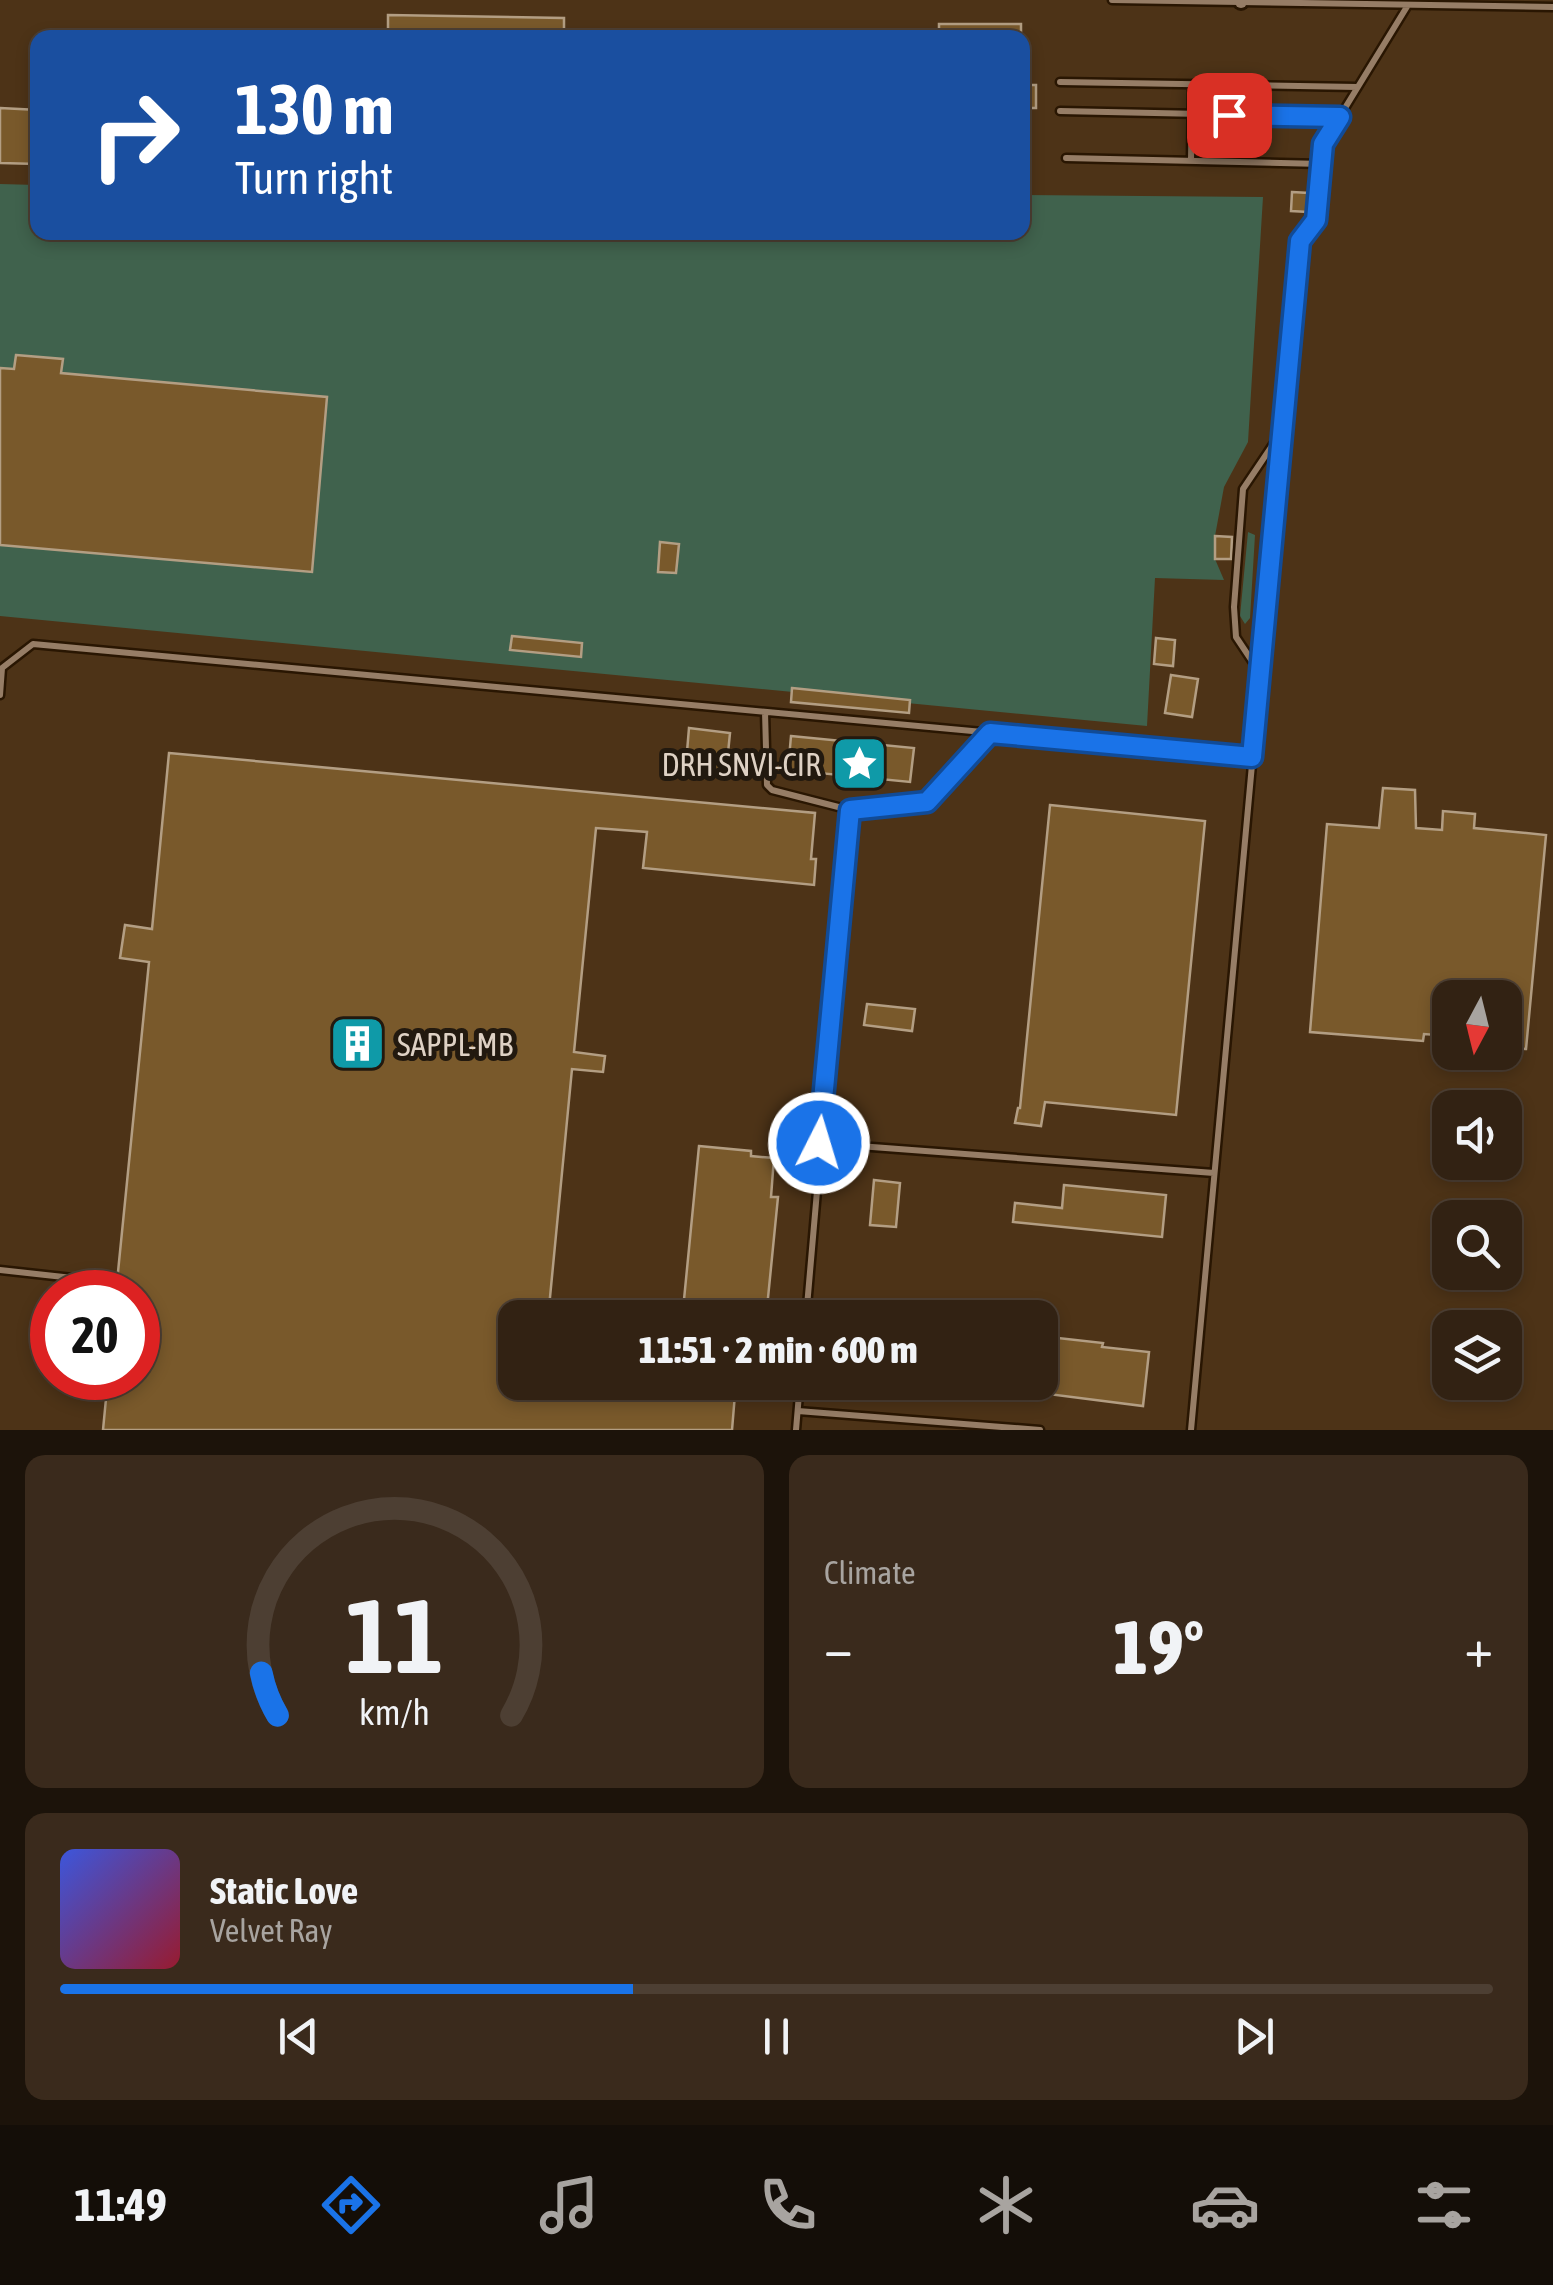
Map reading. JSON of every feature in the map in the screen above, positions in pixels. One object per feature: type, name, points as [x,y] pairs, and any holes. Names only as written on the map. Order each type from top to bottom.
[{"type":"lane","points":[[1112,0],[1553,7]]},
{"type":"lane","points":[[1191,1430],[1300,241],[1316,220],[1323,144],[1408,5]]},
{"type":"lane","points":[[1060,82],[1358,87]]},
{"type":"lane","points":[[1191,161],[1192,84]]},
{"type":"lane","points":[[1060,111],[1340,117]]},
{"type":"lane","points":[[1066,158],[1322,164]]},
{"type":"lane","points":[[1260,673],[1236,637],[1234,607],[1243,489],[1282,430]]},
{"type":"lane","points":[[0,695],[2,668],[32,644],[1252,757]]},
{"type":"lane","points":[[765,712],[767,785],[772,790],[850,810],[927,802],[990,733]]},
{"type":"lane","points":[[807,1300],[850,810]]},
{"type":"lane","points":[[819,1143],[1214,1173]]},
{"type":"lane","points":[[0,1270],[30,1273]]},
{"type":"lane","points":[[796,1430],[799,1400]]},
{"type":"lane","points":[[798,1411],[1040,1430]]},
{"type":"shaded area","points":[[0,0],[1553,0],[1553,1430],[0,1430]]},
{"type":"green space","points":[[0,184],[30,185],[30,240],[1030,240],[1030,195],[1263,197],[1248,442],[1224,487],[1215,536],[1215,559],[1224,580],[1155,578],[1147,726],[0,616]]},
{"type":"green space","points":[[1248,532],[1255,535],[1250,618],[1245,624],[1240,616]]},
{"type":"building","points":[[388,15],[564,18],[564,30],[388,30]]},
{"type":"building","points":[[939,24],[1021,24],[1021,30],[939,30]]},
{"type":"building","points":[[1030,85],[1036,85],[1036,108],[1030,108]]},
{"type":"building","points":[[0,108],[30,110],[30,164],[0,163]]},
{"type":"building","points":[[1292,192],[1309,193],[1308,212],[1291,211]]},
{"type":"building","points":[[16,355],[63,359],[61,373],[327,397],[312,572],[0,545],[0,368],[14,369]]},
{"type":"building","points":[[1215,536],[1232,537],[1231,559],[1215,559]]},
{"type":"building","points":[[660,542],[679,544],[676,573],[658,572]]},
{"type":"building","points":[[512,636],[582,643],[581,657],[510,650]]},
{"type":"building","points":[[1156,638],[1175,640],[1173,666],[1154,664]]},
{"type":"building","points":[[1171,675],[1198,679],[1192,717],[1165,713]]},
{"type":"building","points":[[792,688],[910,700],[909,713],[791,702]]},
{"type":"building","points":[[689,728],[730,733],[726,773],[693,769],[695,753],[687,752]]},
{"type":"building","points":[[791,736],[914,748],[910,782],[788,770]]},
{"type":"building","name":"SAPPL-MB","points":[[169,753],[815,813],[811,859],[816,859],[814,885],[643,868],[647,832],[596,828],[574,1052],[605,1056],[603,1072],[572,1069],[550,1300],[498,1300],[498,1400],[734,1400],[732,1430],[103,1430],[106,1400],[160,1400],[160,1270],[118,1270],[149,962],[120,958],[125,925],[152,929]]},
{"type":"building","points":[[1383,788],[1415,790],[1416,828],[1442,830],[1443,811],[1475,814],[1474,828],[1546,835],[1526,1049],[1522,1049],[1522,980],[1432,980],[1432,1035],[1424,1034],[1423,1041],[1310,1032],[1327,824],[1379,828]]},
{"type":"building","points":[[1050,805],[1205,821],[1176,1115],[1045,1102],[1041,1126],[1015,1123],[1020,1108]]},
{"type":"building","points":[[867,1004],[915,1009],[912,1031],[864,1025]]},
{"type":"building","points":[[699,1146],[751,1151],[751,1156],[774,1158],[771,1197],[778,1197],[768,1300],[684,1300]]},
{"type":"building","points":[[874,1180],[900,1183],[896,1227],[870,1225]]},
{"type":"building","points":[[1064,1185],[1166,1195],[1162,1237],[1013,1222],[1015,1203],[1062,1208]]},
{"type":"building","points":[[1058,1338],[1149,1352],[1143,1406],[1058,1395]]},
{"type":"place","name":"DRH SNVI-CIR","points":[[860,764]]},
{"type":"place","name":"SAPPL-MB","points":[[358,1044]]},
{"type":"route","points":[[819,1143],[850,810],[927,802],[990,733],[1252,757],[1300,241],[1316,220],[1323,144],[1340,117],[1229,115]]}]
